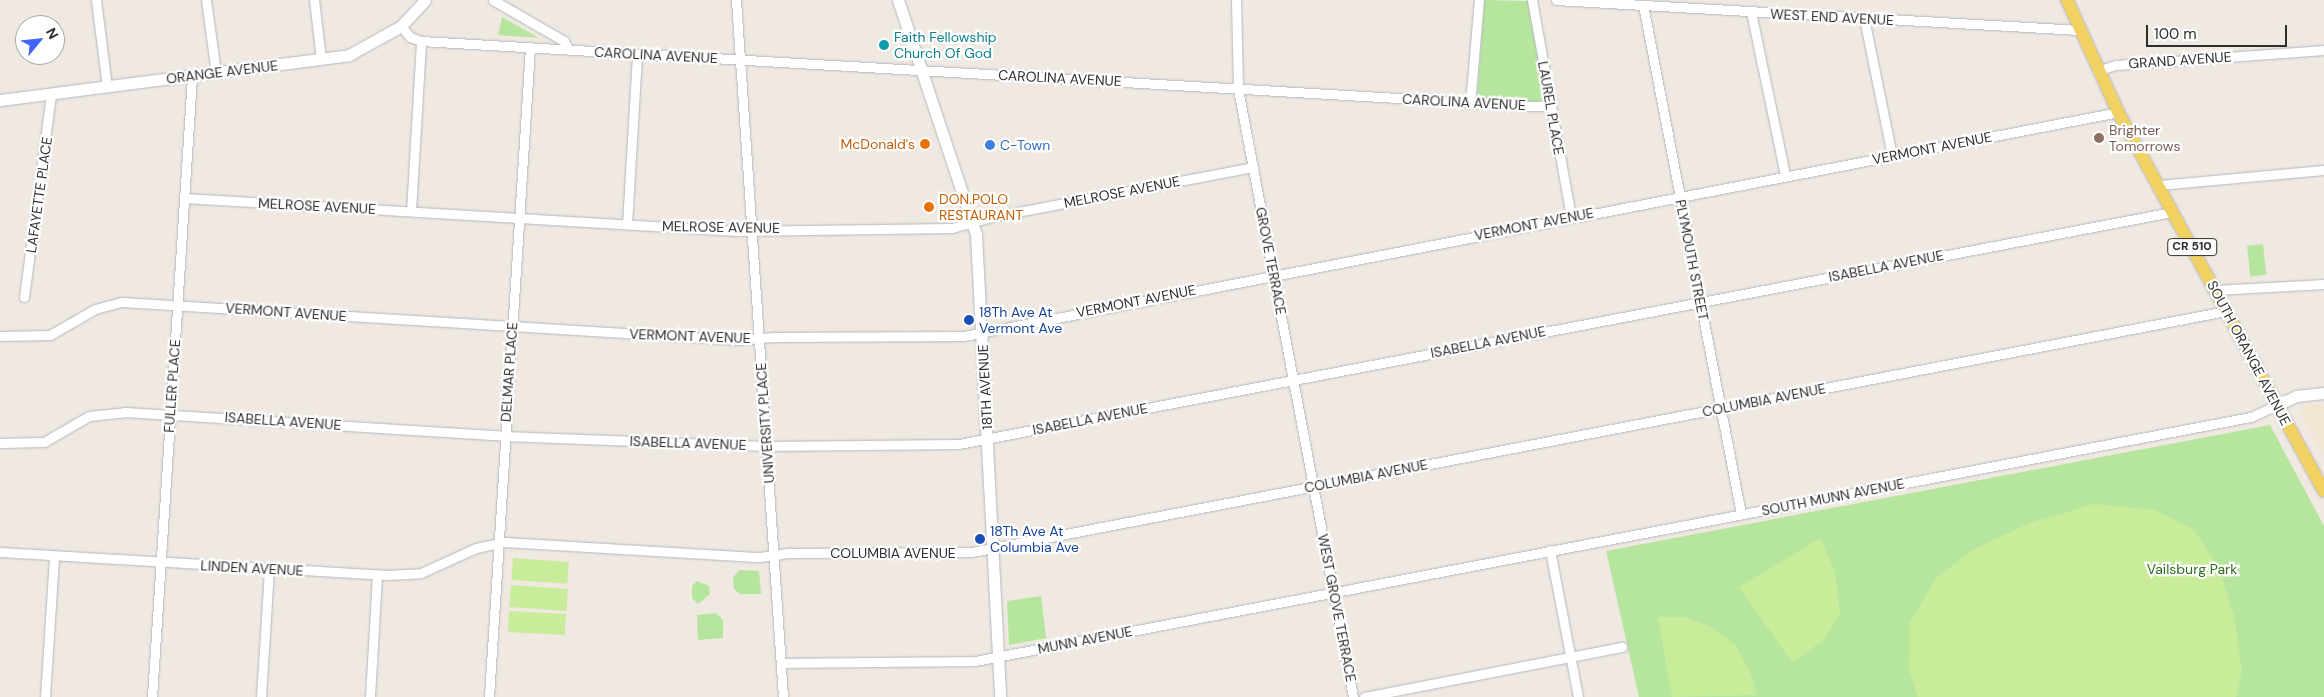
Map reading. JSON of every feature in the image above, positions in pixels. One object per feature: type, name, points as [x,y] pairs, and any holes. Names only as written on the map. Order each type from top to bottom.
[{"type":"main road","name":"ORANGE AVENUE","points":[[0,100],[355,54],[401,26],[424,0]]},
{"type":"main road","name":"18TH AVENUE","points":[[898,0],[974,224],[982,331],[1000,697]]},
{"type":"main road","name":"SOUTH ORANGE AVENUE","points":[[2067,0],[2079,30],[2118,112],[2324,491]]},
{"type":"main road","points":[[2277,405],[2296,396],[2324,393]]},
{"type":"street","points":[[96,0],[107,87]]},
{"type":"street","points":[[206,0],[216,73]]},
{"type":"street","points":[[314,0],[321,59]]},
{"type":"street","points":[[493,0],[567,42],[569,50]]},
{"type":"street","name":"UNIVERSITY PLACE","points":[[736,0],[783,697]]},
{"type":"street","name":"GROVE TERRACE","points":[[1236,0],[1238,89],[1320,520]]},
{"type":"street","points":[[1470,104],[1479,0]]},
{"type":"street","name":"LAUREL PLACE","points":[[1532,0],[1571,216]]},
{"type":"street","name":"WEST END AVENUE","points":[[1556,0],[2079,30]]},
{"type":"street","name":"PLYMOUTH STREET","points":[[1643,5],[1741,514]]},
{"type":"street","points":[[1751,12],[1785,176]]},
{"type":"street","points":[[1864,18],[1892,156]]},
{"type":"street","points":[[401,26],[410,36],[421,41],[410,211]]},
{"type":"street","name":"CAROLINA AVENUE","points":[[421,41],[1470,104],[1551,107]]},
{"type":"street","name":"DELMAR PLACE","points":[[489,697],[530,48]]},
{"type":"street","name":"GRAND AVENUE","points":[[2098,71],[2116,65],[2324,50]]},
{"type":"street","points":[[627,224],[637,54]]},
{"type":"street","name":"FULLER PLACE","points":[[152,697],[192,76]]},
{"type":"street","name":"LAFAYETTE PLACE","points":[[24,297],[51,94]]},
{"type":"street","name":"VERMONT AVENUE","points":[[0,336],[50,335],[95,309],[122,302],[512,326],[759,338],[956,337],[1571,216],[2118,112]]},
{"type":"street","name":"MELROSE AVENUE","points":[[184,198],[752,230],[952,228],[974,224],[991,217],[1253,166]]},
{"type":"street","points":[[2158,185],[2324,170]]},
{"type":"street","name":"ISABELLA AVENUE","points":[[0,443],[44,442],[100,414],[170,414],[504,436],[766,446],[949,444],[987,439],[2172,212]]},
{"type":"street","points":[[2215,290],[2324,284]]},
{"type":"street","name":"COLUMBIA AVENUE","points":[[498,543],[774,556],[967,553],[2226,311]]},
{"type":"street","name":"SOUTH MUNN AVENUE","points":[[1386,582],[2251,417],[2277,405]]},
{"type":"street","name":"WEST GROVE TERRACE","points":[[1320,520],[1353,697]]},
{"type":"street","name":"LINDEN AVENUE","points":[[0,552],[377,575],[421,573],[469,551],[498,543]]},
{"type":"street","points":[[1550,550],[1578,697]]},
{"type":"street","points":[[45,697],[54,556]]},
{"type":"street","points":[[262,697],[269,568]]},
{"type":"street","points":[[370,697],[377,575]]},
{"type":"street","name":"MUNN AVENUE","points":[[781,663],[970,662],[1386,582]]},
{"type":"street","points":[[1364,697],[1622,647]]},
{"type":"shaded area","points":[[2324,404],[2324,455],[2300,411],[2303,405]]},
{"type":"green space","points":[[1484,0],[1530,1],[1548,104],[1477,100]]},
{"type":"green space","points":[[502,17],[539,38],[498,35]]},
{"type":"green space","points":[[2263,244],[2266,275],[2250,277],[2247,246]]},
{"type":"green space","name":"Vailsburg Park","points":[[2270,425],[2324,526],[2324,697],[1639,697],[1606,551]]},
{"type":"green space","points":[[2094,504],[2155,510],[2194,530],[2220,570],[2234,616],[2242,671],[2236,697],[1918,697],[1909,670],[1910,622],[1936,578],[1972,550],[2029,523]]},
{"type":"green space","points":[[1820,538],[1835,572],[1840,614],[1824,640],[1792,662],[1739,587]]},
{"type":"green space","points":[[513,558],[569,562],[567,584],[511,580]]},
{"type":"green space","points":[[739,570],[759,571],[761,594],[740,594],[734,589],[733,578]]},
{"type":"green space","points":[[697,581],[709,586],[710,594],[698,604],[692,598],[692,586]]},
{"type":"green space","points":[[511,585],[568,589],[566,611],[509,607]]},
{"type":"green space","points":[[1041,596],[1046,638],[1009,645],[1007,601]]},
{"type":"green space","points":[[509,611],[566,614],[565,635],[508,632]]},
{"type":"green space","points":[[716,613],[723,620],[723,638],[698,640],[697,615]]},
{"type":"green space","points":[[1658,617],[1684,617],[1708,625],[1735,645],[1749,669],[1757,695],[1672,697]]},
{"type":"place","name":"Faith Fellowship Church Of God","points":[[884,45]]},
{"type":"place","name":"Brighter Tomorrows","points":[[2099,138]]},
{"type":"place","name":"McDonald's","points":[[925,144]]},
{"type":"place","name":"C-Town","points":[[990,145]]},
{"type":"place","name":"DON.POLO RESTAURANT","points":[[929,207]]},
{"type":"place","name":"18Th Ave At Vermont Ave","points":[[969,320]]},
{"type":"place","name":"18Th Ave At Columbia Ave","points":[[980,539]]}]
